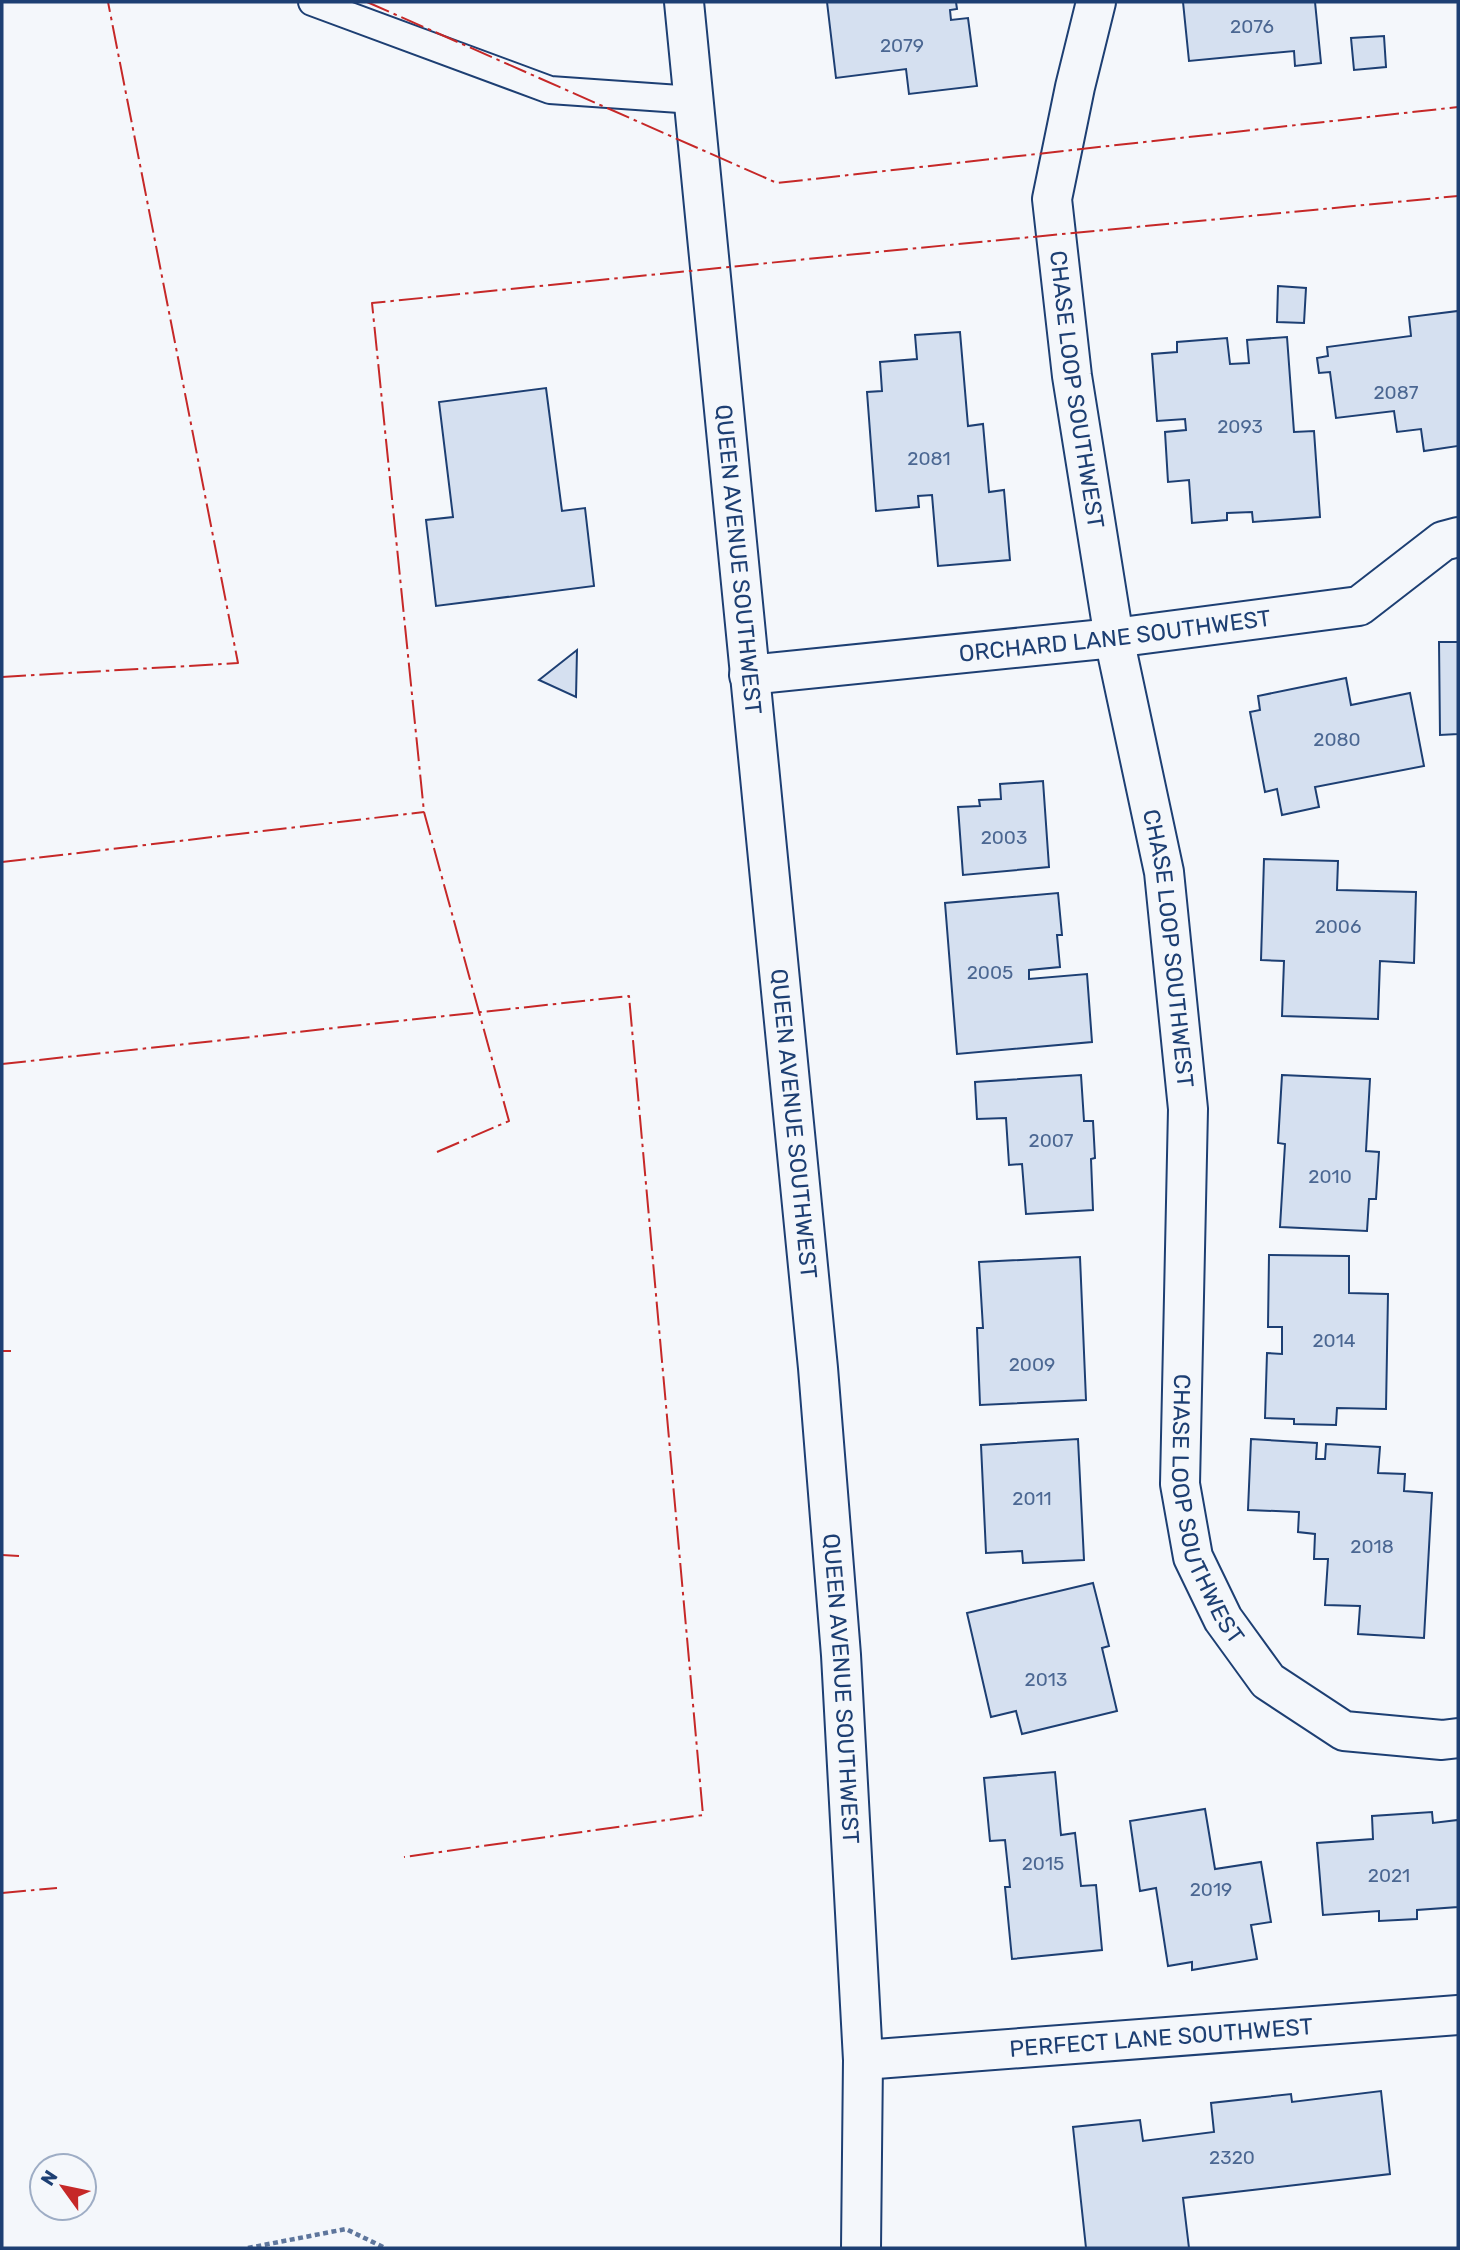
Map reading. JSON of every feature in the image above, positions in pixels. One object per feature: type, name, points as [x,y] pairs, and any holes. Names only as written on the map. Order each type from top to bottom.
[{"type":"street","name":"QUEEN AVENUE SOUTHWEST","points":[[684,2],[822,1423],[846,1718],[863,2060],[861,2248]]},
{"type":"street","name":"CHASE LOOP SOUTHWEST","points":[[1096,2],[1052,199],[1072,376],[1114,638],[1164,872],[1188,1109],[1181,1484],[1193,1557],[1223,1619],[1268,1681],[1344,1731],[1442,1740],[1458,1738]]},
{"type":"street","name":"ORCHARD LANE SOUTHWEST","points":[[749,675],[1114,638],[1359,607],[1443,541],[1458,537]]},
{"type":"street","name":"PERFECT LANE SOUTHWEST","points":[[863,2060],[1458,2015]]},
{"type":"lane","points":[[312,2],[550,90],[694,100]]},
{"type":"path","points":[[248,2248],[346,2230],[385,2248]]},
{"type":"building","points":[[827,2],[956,2],[957,9],[950,10],[951,20],[968,18],[977,86],[909,94],[906,69],[836,78]]},
{"type":"building","points":[[1183,2],[1315,2],[1321,63],[1295,66],[1294,51],[1189,61]]},
{"type":"building","points":[[1384,36],[1386,67],[1354,70],[1351,38]]},
{"type":"building","points":[[1278,286],[1306,288],[1304,323],[1277,322]]},
{"type":"building","points":[[1458,311],[1458,446],[1424,451],[1421,429],[1397,432],[1394,411],[1336,418],[1330,372],[1319,373],[1317,358],[1328,356],[1327,347],[1411,336],[1409,317]]},
{"type":"building","points":[[960,332],[968,426],[983,424],[989,492],[1004,490],[1010,560],[938,566],[932,495],[918,496],[919,507],[876,511],[867,392],[882,391],[880,362],[917,359],[915,335]]},
{"type":"building","points":[[1287,337],[1294,432],[1314,431],[1320,517],[1253,522],[1252,512],[1227,513],[1227,520],[1192,523],[1189,480],[1168,482],[1165,432],[1186,430],[1185,419],[1157,421],[1152,354],[1177,352],[1177,342],[1227,338],[1230,364],[1249,363],[1247,340]]},
{"type":"building","points":[[546,388],[562,511],[585,508],[594,586],[436,606],[426,520],[453,517],[439,402]]},
{"type":"building","points":[[1439,642],[1458,642],[1458,734],[1440,735]]},
{"type":"building","points":[[577,650],[576,697],[539,680]]},
{"type":"building","points":[[1346,678],[1351,705],[1410,693],[1424,766],[1315,787],[1319,807],[1282,815],[1277,789],[1265,792],[1250,712],[1260,710],[1258,696]]},
{"type":"building","points":[[1043,781],[1049,867],[963,875],[958,807],[980,806],[979,800],[1001,799],[1000,784]]},
{"type":"building","points":[[1264,859],[1338,861],[1337,890],[1416,892],[1414,963],[1380,961],[1378,1019],[1282,1016],[1284,961],[1261,960]]},
{"type":"building","points":[[1058,893],[1062,935],[1057,935],[1060,967],[1029,970],[1029,979],[1087,974],[1092,1042],[957,1054],[945,903]]},
{"type":"building","points":[[1081,1075],[1084,1121],[1093,1121],[1093,1210],[1026,1214],[1022,1164],[1009,1165],[1006,1118],[977,1119],[975,1082]]},
{"type":"building","points":[[1282,1075],[1370,1079],[1366,1151],[1379,1152],[1376,1199],[1369,1199],[1367,1231],[1280,1227],[1285,1144],[1278,1143]]},
{"type":"building","points":[[1269,1255],[1349,1256],[1349,1293],[1388,1294],[1386,1409],[1337,1408],[1336,1425],[1294,1424],[1294,1419],[1265,1418],[1267,1353],[1282,1354],[1282,1327],[1268,1327]]},
{"type":"building","points":[[1080,1257],[1086,1400],[980,1405],[977,1328],[983,1328],[979,1262]]},
{"type":"building","points":[[1078,1439],[1084,1560],[1023,1563],[1022,1551],[986,1553],[981,1445]]},
{"type":"building","points":[[1251,1439],[1317,1443],[1316,1459],[1325,1459],[1326,1444],[1380,1447],[1378,1473],[1405,1474],[1404,1491],[1432,1493],[1424,1638],[1358,1634],[1360,1606],[1325,1605],[1328,1559],[1314,1559],[1315,1534],[1298,1532],[1299,1512],[1248,1510]]},
{"type":"building","points":[[1093,1583],[1109,1646],[1102,1648],[1117,1711],[1022,1734],[1016,1711],[991,1717],[967,1613]]},
{"type":"building","points":[[1055,1772],[1061,1835],[1075,1833],[1081,1886],[1096,1885],[1102,1950],[1012,1959],[1005,1887],[1010,1887],[1005,1840],[990,1841],[984,1778]]},
{"type":"building","points":[[1205,1809],[1215,1869],[1261,1862],[1271,1922],[1251,1925],[1257,1959],[1192,1970],[1192,1962],[1168,1966],[1156,1888],[1140,1891],[1130,1821]]},
{"type":"building","points":[[1432,1812],[1433,1823],[1458,1820],[1458,1907],[1417,1910],[1417,1919],[1379,1921],[1379,1911],[1323,1915],[1317,1843],[1373,1839],[1372,1816]]},
{"type":"building","points":[[1381,2091],[1390,2174],[1183,2198],[1189,2248],[1086,2248],[1073,2127],[1140,2120],[1143,2141],[1214,2132],[1211,2103],[1291,2094],[1292,2102]]},
{"type":"power","points":[[2,677],[238,663],[108,2]]},
{"type":"power","points":[[367,2],[777,183],[1458,107]]},
{"type":"power","points":[[437,1152],[509,1121],[424,812],[372,303],[1458,196]]},
{"type":"power","points":[[2,862],[424,812]]},
{"type":"power","points":[[2,1064],[629,996],[703,1815],[404,1857]]},
{"type":"power","points":[[2,1351],[11,1351]]},
{"type":"power","points":[[2,1555],[19,1556]]},
{"type":"power","points":[[2,1893],[57,1888]]}]
